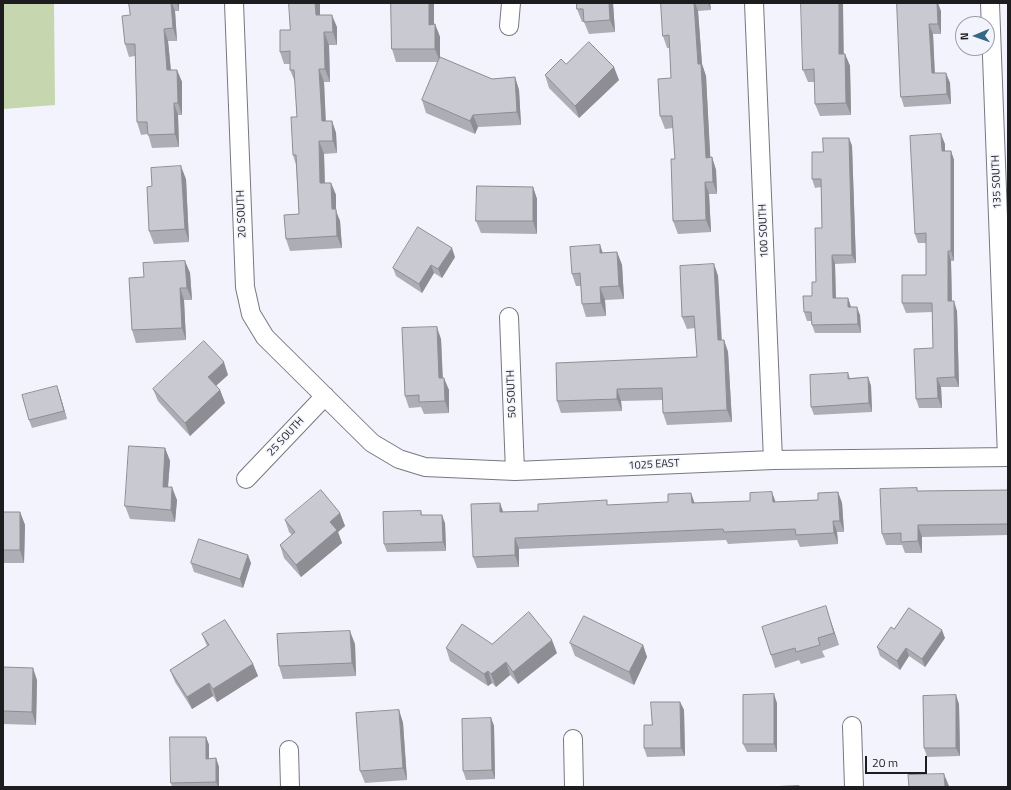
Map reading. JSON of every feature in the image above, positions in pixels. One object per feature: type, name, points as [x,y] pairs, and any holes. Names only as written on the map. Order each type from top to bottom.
[{"type":"street","name":"20 SOUTH","points":[[234,3],[246,287],[251,314],[265,337],[325,396]]},
{"type":"street","points":[[509,26],[511,3]]},
{"type":"street","name":"100 SOUTH","points":[[754,3],[773,460]]},
{"type":"street","name":"135 SOUTH","points":[[990,3],[1007,457]]},
{"type":"street","name":"50 SOUTH","points":[[509,317],[515,471]]},
{"type":"street","name":"1025 EAST","points":[[325,396],[372,442],[399,459],[425,466],[515,471],[773,460],[1007,457]]},
{"type":"street","name":"25 SOUTH","points":[[246,478],[325,396]]},
{"type":"street","points":[[852,726],[854,787]]},
{"type":"street","points":[[573,738],[574,787]]},
{"type":"street","points":[[289,750],[290,787]]},
{"type":"green space","points":[[3,3],[54,3],[55,105],[3,109]]},
{"type":"building","points":[[129,3],[171,3],[173,28],[164,29],[167,70],[177,70],[178,103],[174,103],[175,134],[148,135],[147,122],[137,122],[135,44],[125,44],[122,16],[130,15]]},
{"type":"building","points":[[289,3],[315,3],[316,15],[332,15],[333,32],[324,32],[325,69],[319,69],[322,121],[332,121],[333,141],[319,141],[320,183],[331,183],[332,209],[336,209],[337,236],[286,239],[284,215],[299,214],[296,155],[293,155],[291,117],[297,117],[294,70],[290,70],[290,51],[280,52],[280,30],[290,30]]},
{"type":"building","points":[[391,3],[429,3],[429,25],[435,24],[435,49],[392,49]]},
{"type":"building","points":[[577,3],[609,3],[610,20],[584,22],[583,9],[577,9]]},
{"type":"building","points":[[661,3],[694,3],[698,64],[701,64],[706,158],[712,157],[713,182],[705,182],[706,220],[673,221],[671,159],[675,159],[672,116],[660,116],[658,79],[671,78],[669,35],[663,36]]},
{"type":"building","points":[[801,3],[839,3],[839,54],[845,54],[846,103],[815,104],[814,69],[803,70]]},
{"type":"building","points":[[897,3],[937,3],[938,24],[929,24],[932,73],[946,73],[947,94],[901,97]]},
{"type":"building","points":[[589,42],[614,67],[575,106],[545,75],[561,59],[566,64]]},
{"type":"building","points":[[440,57],[492,79],[515,77],[517,112],[473,115],[470,121],[422,100]]},
{"type":"building","points":[[941,134],[942,151],[951,151],[951,251],[948,251],[948,301],[954,301],[955,377],[937,378],[938,398],[916,399],[914,349],[933,348],[932,303],[902,303],[902,275],[926,275],[926,233],[915,234],[910,136]]},
{"type":"building","points":[[823,138],[849,138],[852,255],[832,255],[833,298],[848,298],[848,307],[857,307],[858,324],[812,325],[811,312],[804,312],[803,296],[812,296],[812,282],[816,282],[815,228],[822,228],[821,179],[812,179],[812,152],[823,152]]},
{"type":"building","points":[[181,166],[185,229],[149,231],[147,187],[152,186],[151,168]]},
{"type":"building","points":[[477,186],[533,187],[533,221],[476,221]]},
{"type":"building","points":[[418,227],[452,248],[438,269],[431,265],[419,284],[393,268]]},
{"type":"building","points":[[600,245],[600,253],[617,252],[619,286],[600,287],[601,303],[582,304],[580,273],[572,274],[570,247]]},
{"type":"building","points":[[185,261],[187,288],[180,288],[182,328],[132,330],[129,278],[144,277],[143,263]]},
{"type":"building","points":[[714,264],[718,340],[724,340],[727,410],[663,413],[662,388],[617,389],[617,399],[557,401],[556,363],[697,357],[694,316],[682,317],[680,266]]},
{"type":"building","points":[[437,327],[439,378],[444,378],[445,401],[419,402],[419,395],[405,396],[402,328]]},
{"type":"building","points":[[204,341],[224,362],[208,377],[220,390],[185,423],[153,389]]},
{"type":"building","points":[[848,373],[848,379],[868,377],[869,403],[811,407],[810,375]]},
{"type":"building","points":[[57,386],[64,411],[29,420],[22,395]]},
{"type":"building","points":[[129,446],[165,448],[163,487],[172,487],[171,510],[125,506]]},
{"type":"building","points":[[917,488],[917,491],[1008,490],[1008,524],[918,525],[918,541],[901,542],[901,533],[882,534],[880,489]]},
{"type":"building","points":[[321,490],[340,513],[330,522],[337,530],[296,565],[280,545],[295,532],[285,520]]},
{"type":"building","points":[[772,492],[773,502],[818,500],[818,493],[838,492],[840,521],[833,521],[834,533],[796,535],[795,529],[724,532],[723,529],[515,538],[515,555],[473,557],[471,504],[500,503],[500,512],[538,511],[538,504],[607,500],[607,505],[668,502],[668,494],[691,493],[692,503],[750,501],[750,493]]},
{"type":"building","points":[[421,511],[421,515],[442,515],[443,542],[384,544],[383,512]]},
{"type":"building","points":[[3,512],[20,512],[20,550],[3,550]]},
{"type":"building","points":[[199,539],[248,555],[240,579],[191,563]]},
{"type":"building","points":[[826,606],[834,633],[818,638],[820,645],[796,652],[795,648],[771,655],[762,627]]},
{"type":"building","points":[[909,608],[942,630],[922,659],[906,648],[897,661],[877,647],[891,627],[894,629]]},
{"type":"building","points":[[529,612],[552,640],[513,672],[506,662],[491,674],[488,671],[484,674],[446,648],[462,624],[492,644]]},
{"type":"building","points":[[584,616],[643,645],[629,672],[570,643]]},
{"type":"building","points":[[225,620],[253,664],[213,689],[209,683],[187,697],[170,670],[209,645],[202,634]]},
{"type":"building","points":[[350,631],[352,663],[279,666],[277,634]]},
{"type":"building","points":[[3,667],[33,668],[32,712],[3,711]]},
{"type":"building","points":[[774,694],[774,744],[743,744],[743,695]]},
{"type":"building","points":[[956,695],[956,748],[924,748],[923,696]]},
{"type":"building","points":[[651,702],[680,702],[681,748],[644,748],[644,725],[652,725]]},
{"type":"building","points":[[399,710],[403,768],[360,771],[356,713]]},
{"type":"building","points":[[491,718],[492,770],[463,771],[462,719]]},
{"type":"building","points":[[170,737],[206,737],[206,759],[216,758],[216,782],[171,783]]},
{"type":"building","points":[[944,774],[945,787],[909,787],[908,775]]},
{"type":"building","points":[[799,786],[799,787],[768,787]]}]
